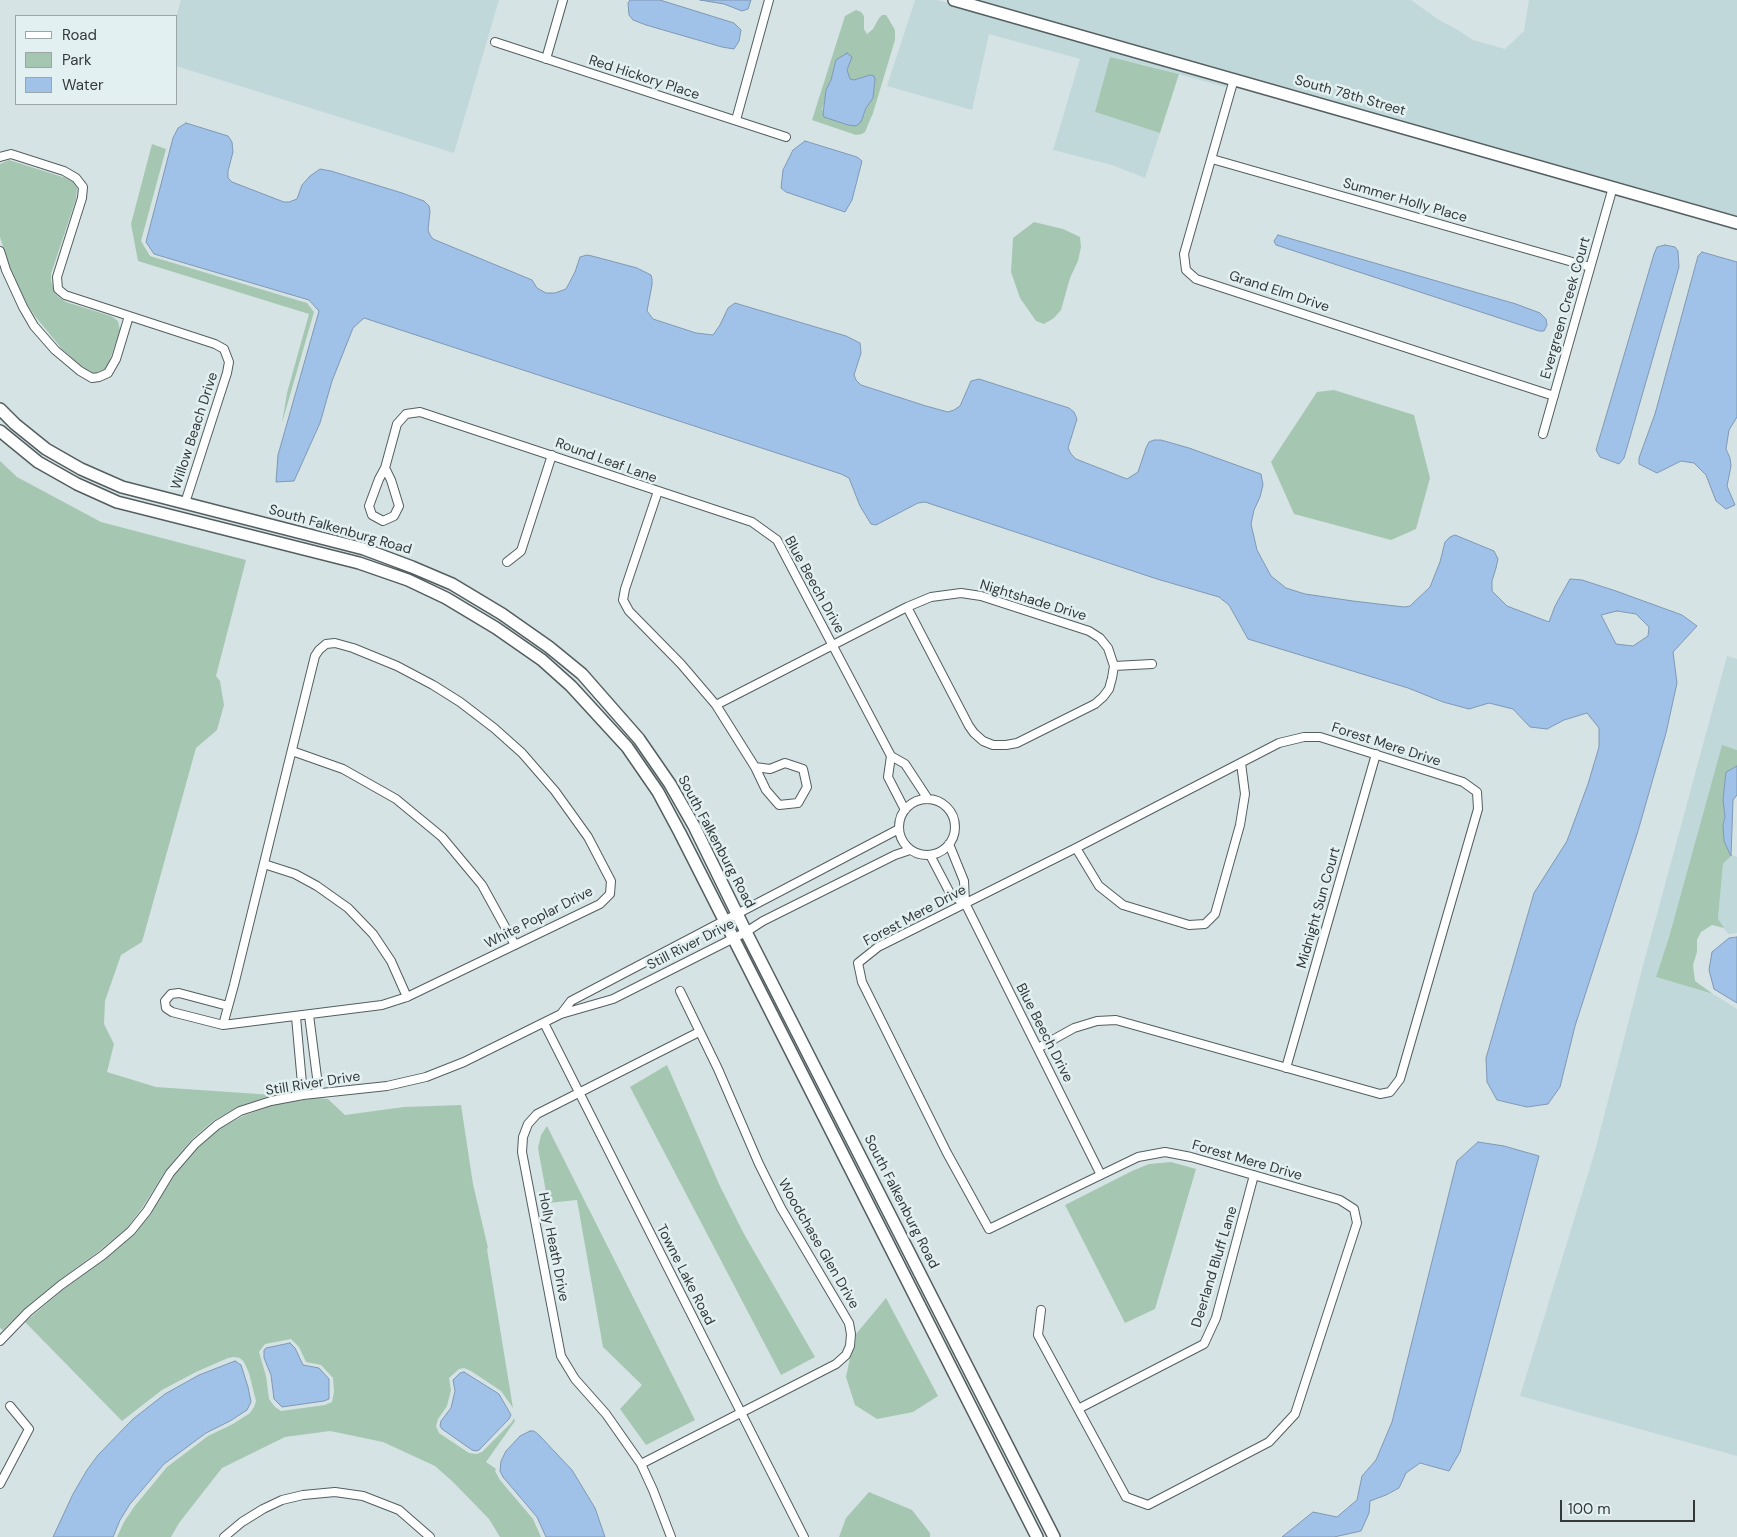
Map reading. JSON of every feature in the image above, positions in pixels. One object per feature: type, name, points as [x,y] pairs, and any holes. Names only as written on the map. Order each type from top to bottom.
[{"type":"street","points":[[546,59],[563,0]]},
{"type":"street","points":[[736,120],[769,0]]},
{"type":"street","name":"South 78th Street","points":[[954,0],[1737,223]]},
{"type":"street","name":"Red Hickory Place","points":[[495,42],[786,136]]},
{"type":"street","name":"Grand Elm Drive","points":[[1234,79],[1184,254],[1186,270],[1196,279],[1554,396]]},
{"type":"street","name":"Willow Beach Drive","points":[[0,157],[10,154],[64,171],[76,178],[83,187],[82,198],[57,277],[58,289],[65,295],[215,344],[224,350],[229,362],[185,503]]},
{"type":"street","name":"Summer Holly Place","points":[[1212,159],[1590,267]]},
{"type":"street","name":"Evergreen Creek Court","points":[[1543,434],[1612,187]]},
{"type":"street","points":[[0,251],[22,307],[34,326],[55,350],[80,371],[92,378],[99,377],[108,372],[116,359],[129,316]]},
{"type":"street","name":"South Falkenburg Road","points":[[0,409],[14,424],[46,449],[81,469],[122,487],[364,550],[412,566],[452,584],[550,647],[582,674],[639,739],[670,784],[694,826],[1054,1537]]},
{"type":"street","name":"Round Leaf Lane","points":[[385,468],[399,506],[394,516],[383,520],[372,515],[369,506],[385,468],[397,424],[406,414],[420,412],[658,491],[624,589],[624,600],[629,612],[681,664],[716,705],[755,767],[766,790],[780,805],[798,802],[807,787],[803,769],[785,763],[770,769],[755,767]]},
{"type":"street","name":"South Falkenburg Road","points":[[0,430],[38,462],[77,484],[117,502],[359,564],[408,580],[446,598],[496,628],[542,660],[571,686],[627,746],[658,792],[725,920],[1037,1537]]},
{"type":"street","points":[[507,562],[521,551],[552,455]]},
{"type":"street","name":"Blue Beech Drive","points":[[658,491],[752,522],[778,540],[891,756],[905,764],[928,799]]},
{"type":"street","points":[[181,518],[185,503]]},
{"type":"street","name":"Nightshade Drive","points":[[716,705],[908,607],[931,597],[961,593],[981,596],[1088,631],[1100,638],[1108,648],[1114,666]]},
{"type":"street","points":[[480,618],[487,605]]},
{"type":"street","points":[[908,607],[969,726],[983,740],[993,745],[1017,743],[1095,704],[1108,689],[1114,666],[1152,664]]},
{"type":"street","name":"White Poplar Drive","points":[[223,1025],[228,1006],[264,864],[315,656],[326,644],[335,643],[352,648],[396,666],[433,685],[460,702],[494,728],[522,753],[555,791],[588,837],[611,881],[610,894],[600,904],[406,997],[382,1005],[223,1025],[172,1012],[166,1008],[165,1001],[171,994],[179,993],[228,1006]]},
{"type":"street","name":"Forest Mere Drive","points":[[1038,1048],[1074,1028],[1097,1021],[1116,1020],[1380,1094],[1390,1092],[1400,1079],[1476,819],[1478,809],[1477,792],[1463,782],[1320,737],[1304,737],[1279,742],[1076,848],[878,947],[858,963],[862,982],[943,1145],[989,1229],[1138,1157],[1165,1152],[1191,1157],[1340,1200],[1354,1209],[1357,1223],[1295,1414],[1269,1442],[1148,1505],[1126,1497],[1038,1335],[1041,1310]]},
{"type":"street","points":[[292,751],[343,769],[396,799],[442,837],[482,886],[515,945]]},
{"type":"street","name":"Midnight Sun Court","points":[[1286,1068],[1376,754]]},
{"type":"street","points":[[891,756],[888,777],[904,810]]},
{"type":"street","points":[[1076,848],[1099,886],[1123,905],[1190,925],[1205,924],[1215,914],[1240,825],[1245,794],[1241,763]]},
{"type":"street","points":[[928,799],[944,805],[954,819],[955,828],[953,837],[944,850],[930,855],[916,854],[904,844],[899,829],[899,822],[904,810],[911,804],[919,800],[928,799]]},
{"type":"street","name":"Still River Drive","points":[[561,1014],[571,1001],[899,829]]},
{"type":"street","name":"Blue Beech Drive","points":[[949,844],[964,881],[965,903],[1101,1175]]},
{"type":"street","name":"Still River Drive","points":[[0,1341],[28,1312],[61,1285],[103,1255],[131,1231],[147,1211],[170,1173],[195,1144],[217,1125],[240,1112],[264,1103],[303,1095],[387,1086],[426,1077],[464,1062],[561,1014],[613,999],[894,855],[910,850]]},
{"type":"street","name":"Blue Beech Drive","points":[[930,855],[951,895],[965,903]]},
{"type":"street","points":[[264,864],[302,878],[348,908],[373,934],[391,961],[406,997]]},
{"type":"street","name":"Woodchase Glen Drive","points":[[641,1464],[836,1364],[848,1351],[851,1334],[849,1323],[781,1208],[759,1164],[718,1069],[698,1032],[680,991]]},
{"type":"street","points":[[309,1015],[319,1093]]},
{"type":"street","points":[[296,1017],[303,1095]]},
{"type":"street","name":"Towne Lake Road","points":[[544,1024],[804,1537]]},
{"type":"street","name":"Holly Heath Drive","points":[[671,1537],[641,1464],[606,1414],[575,1379],[561,1356],[522,1152],[528,1124],[537,1114],[698,1032]]},
{"type":"street","points":[[300,1061],[314,1058]]},
{"type":"street","points":[[855,1178],[868,1171]]},
{"type":"street","name":"Deerland Bluff Lane","points":[[1078,1409],[1204,1344],[1216,1318],[1254,1175]]},
{"type":"street","points":[[0,1484],[29,1429],[10,1406]]},
{"type":"street","points":[[224,1537],[242,1522],[282,1500],[303,1495],[335,1492],[363,1496],[399,1510],[430,1537]]},
{"type":"shaded area","points":[[181,0],[499,0],[454,153],[178,67],[177,15]]},
{"type":"shaded area","points":[[915,0],[937,0],[1228,82],[1226,87],[1141,64],[1095,112],[1160,133],[1145,178],[1112,165],[1053,150],[1080,59],[989,34],[972,110],[887,86]]},
{"type":"shaded area","points":[[971,0],[1411,0],[1439,20],[1473,40],[1505,49],[1524,31],[1529,0],[1737,0],[1737,218]]},
{"type":"shaded area","points":[[1727,656],[1737,659],[1737,750],[1722,746],[1669,937],[1656,977],[1715,995],[1737,1009],[1737,1456],[1520,1396],[1595,1151]]},
{"type":"shaded area","points":[[1732,855],[1737,857],[1737,933],[1728,934],[1718,920],[1723,864]]},
{"type":"green space","points":[[856,10],[861,12],[864,16],[864,29],[867,34],[873,29],[882,15],[886,15],[895,30],[895,40],[873,113],[865,132],[856,135],[812,120],[845,16]],"holes":[[[852,57],[847,70],[850,79],[854,80],[870,75],[875,79],[873,98],[866,108],[864,115],[822,110],[826,90],[831,80],[836,60]]]},
{"type":"green space","points":[[1110,57],[1179,74],[1160,133],[1095,112]]},
{"type":"green space","points":[[152,144],[166,149],[141,241],[150,256],[307,303],[314,312],[282,423],[287,393],[309,314],[138,261],[131,224]]},
{"type":"green space","points":[[9,160],[66,178],[73,182],[77,188],[76,199],[51,274],[51,281],[55,293],[66,302],[111,316],[118,321],[120,330],[108,365],[104,370],[89,373],[62,349],[34,315],[11,272],[0,237],[0,164]]},
{"type":"green space","points":[[1034,222],[1063,229],[1080,237],[1081,247],[1061,310],[1054,318],[1044,324],[1036,321],[1020,298],[1011,272],[1013,238]]},
{"type":"green space","points":[[1334,390],[1414,415],[1430,478],[1416,529],[1391,540],[1294,514],[1271,462],[1317,392]]},
{"type":"green space","points":[[0,461],[17,477],[101,522],[246,560],[216,676],[220,681],[224,705],[217,730],[196,748],[142,942],[121,955],[105,1001],[104,1024],[114,1044],[107,1072],[156,1087],[273,1095],[237,1107],[213,1121],[191,1140],[166,1170],[127,1228],[24,1309],[3,1330],[0,1328]]},
{"type":"green space","points":[[1722,745],[1737,750],[1737,766],[1726,772],[1723,800],[1725,817],[1723,825],[1724,841],[1731,856],[1723,864],[1718,919],[1724,928],[1712,925],[1701,932],[1697,940],[1697,952],[1693,965],[1695,981],[1713,994],[1656,977],[1669,937]]},
{"type":"green space","points":[[667,1065],[719,1184],[744,1234],[815,1357],[781,1375],[630,1087]]},
{"type":"green space","points":[[316,1098],[328,1099],[345,1115],[404,1107],[461,1105],[473,1184],[488,1248],[513,1408],[501,1391],[471,1371],[464,1368],[459,1369],[449,1378],[451,1390],[447,1406],[438,1419],[436,1426],[439,1433],[469,1453],[477,1454],[482,1452],[514,1418],[515,1421],[486,1462],[496,1469],[495,1471],[500,1480],[533,1519],[541,1537],[500,1537],[489,1519],[435,1466],[383,1442],[330,1431],[285,1437],[222,1468],[179,1523],[171,1537],[117,1537],[134,1507],[167,1467],[208,1436],[250,1413],[256,1401],[249,1373],[240,1358],[228,1358],[162,1390],[122,1421],[25,1322],[134,1235],[151,1214],[174,1176],[199,1147],[220,1128],[243,1116],[273,1105]],"holes":[[[291,1339],[299,1347],[306,1362],[321,1365],[333,1378],[334,1392],[332,1402],[325,1405],[281,1411],[269,1399],[266,1376],[259,1352],[265,1344]]]},
{"type":"green space","points":[[547,1126],[695,1420],[646,1445],[620,1409],[642,1385],[603,1347],[577,1200],[548,1203],[538,1148],[541,1135]]},
{"type":"green space","points":[[1171,1162],[1196,1169],[1155,1309],[1125,1323],[1065,1205],[1149,1164]]},
{"type":"green space","points":[[886,1298],[938,1396],[913,1412],[877,1419],[855,1405],[846,1377],[850,1358],[855,1347],[856,1334]]},
{"type":"green space","points":[[869,1492],[912,1510],[930,1533],[930,1537],[839,1537],[846,1518]]},
{"type":"water","points":[[630,0],[660,0],[734,23],[741,30],[739,41],[734,49],[722,47],[646,25],[633,20],[629,15],[628,3]]},
{"type":"water","points":[[700,0],[751,0],[748,9],[742,11],[724,4]]},
{"type":"water","points":[[847,53],[852,57],[847,70],[850,79],[854,80],[870,75],[874,76],[875,79],[873,98],[866,108],[861,122],[856,126],[824,117],[823,114],[826,90],[831,80],[836,60]]},
{"type":"water","points":[[186,123],[228,136],[232,142],[233,152],[228,178],[232,182],[284,202],[297,199],[302,185],[320,169],[424,201],[429,206],[428,230],[433,239],[532,280],[537,288],[546,293],[555,293],[566,289],[580,257],[592,256],[637,268],[651,275],[652,285],[647,311],[653,319],[696,333],[713,335],[728,308],[735,303],[846,336],[860,343],[861,353],[854,375],[861,385],[926,406],[948,412],[954,410],[960,406],[971,381],[979,379],[1069,408],[1074,412],[1077,419],[1068,448],[1071,454],[1076,459],[1127,479],[1138,472],[1149,442],[1154,440],[1161,440],[1189,448],[1261,474],[1263,485],[1251,524],[1257,550],[1271,576],[1286,588],[1305,594],[1353,601],[1404,607],[1410,606],[1430,587],[1440,562],[1445,542],[1455,535],[1494,551],[1498,559],[1492,581],[1492,591],[1507,606],[1549,622],[1555,606],[1570,579],[1582,580],[1682,615],[1697,626],[1673,652],[1677,683],[1666,733],[1638,831],[1575,1026],[1560,1087],[1548,1104],[1527,1107],[1497,1100],[1487,1082],[1486,1058],[1534,893],[1567,841],[1588,784],[1599,747],[1599,728],[1587,713],[1564,720],[1547,729],[1530,727],[1513,709],[1489,703],[1469,709],[1443,702],[1408,688],[1248,639],[1229,605],[1219,597],[1157,579],[925,502],[918,503],[876,525],[871,524],[860,506],[849,478],[841,474],[364,318],[353,328],[332,381],[320,423],[294,481],[276,482],[278,455],[319,311],[309,300],[154,254],[146,242],[173,138],[178,128]],"holes":[[[1617,611],[1636,614],[1649,627],[1648,636],[1633,646],[1616,644],[1601,615]]]},
{"type":"water","points":[[805,141],[857,157],[862,161],[852,200],[845,212],[786,192],[781,188],[783,170],[793,150]]},
{"type":"water","points":[[1278,235],[1516,304],[1540,313],[1546,319],[1547,325],[1544,331],[1539,331],[1276,245],[1274,241]]},
{"type":"water","points":[[1665,245],[1675,247],[1678,251],[1679,267],[1624,458],[1619,464],[1600,457],[1596,450],[1654,254],[1657,247]]},
{"type":"water","points":[[1702,252],[1737,262],[1737,417],[1729,430],[1726,449],[1731,466],[1727,486],[1735,505],[1726,509],[1716,501],[1706,475],[1694,463],[1681,461],[1657,473],[1639,464],[1639,458],[1655,414],[1698,256]]},
{"type":"water","points":[[1737,766],[1737,795],[1733,800],[1731,856],[1724,841],[1723,825],[1725,817],[1723,800],[1726,772]]},
{"type":"water","points":[[1737,937],[1737,1003],[1714,989],[1709,970],[1712,952],[1729,938]]},
{"type":"water","points":[[1478,1142],[1504,1146],[1539,1156],[1460,1452],[1449,1471],[1420,1463],[1406,1473],[1399,1488],[1370,1501],[1369,1513],[1361,1531],[1334,1537],[1282,1537],[1313,1512],[1337,1517],[1357,1500],[1362,1476],[1376,1460],[1392,1422],[1457,1161]]},
{"type":"water","points":[[290,1343],[295,1348],[303,1365],[319,1368],[329,1379],[329,1399],[282,1407],[274,1399],[271,1375],[264,1358],[264,1350]]},
{"type":"water","points":[[235,1361],[241,1365],[248,1387],[251,1402],[247,1410],[206,1433],[164,1464],[130,1504],[120,1520],[113,1537],[53,1537],[73,1494],[87,1470],[98,1455],[133,1419],[165,1394],[199,1375]]},
{"type":"water","points":[[464,1372],[499,1394],[511,1415],[476,1451],[440,1426],[441,1421],[451,1408],[455,1391],[453,1380],[460,1373]]},
{"type":"water","points":[[534,1431],[539,1435],[572,1470],[595,1508],[605,1537],[546,1537],[537,1517],[503,1477],[500,1471],[501,1461],[506,1451],[520,1436]]}]
